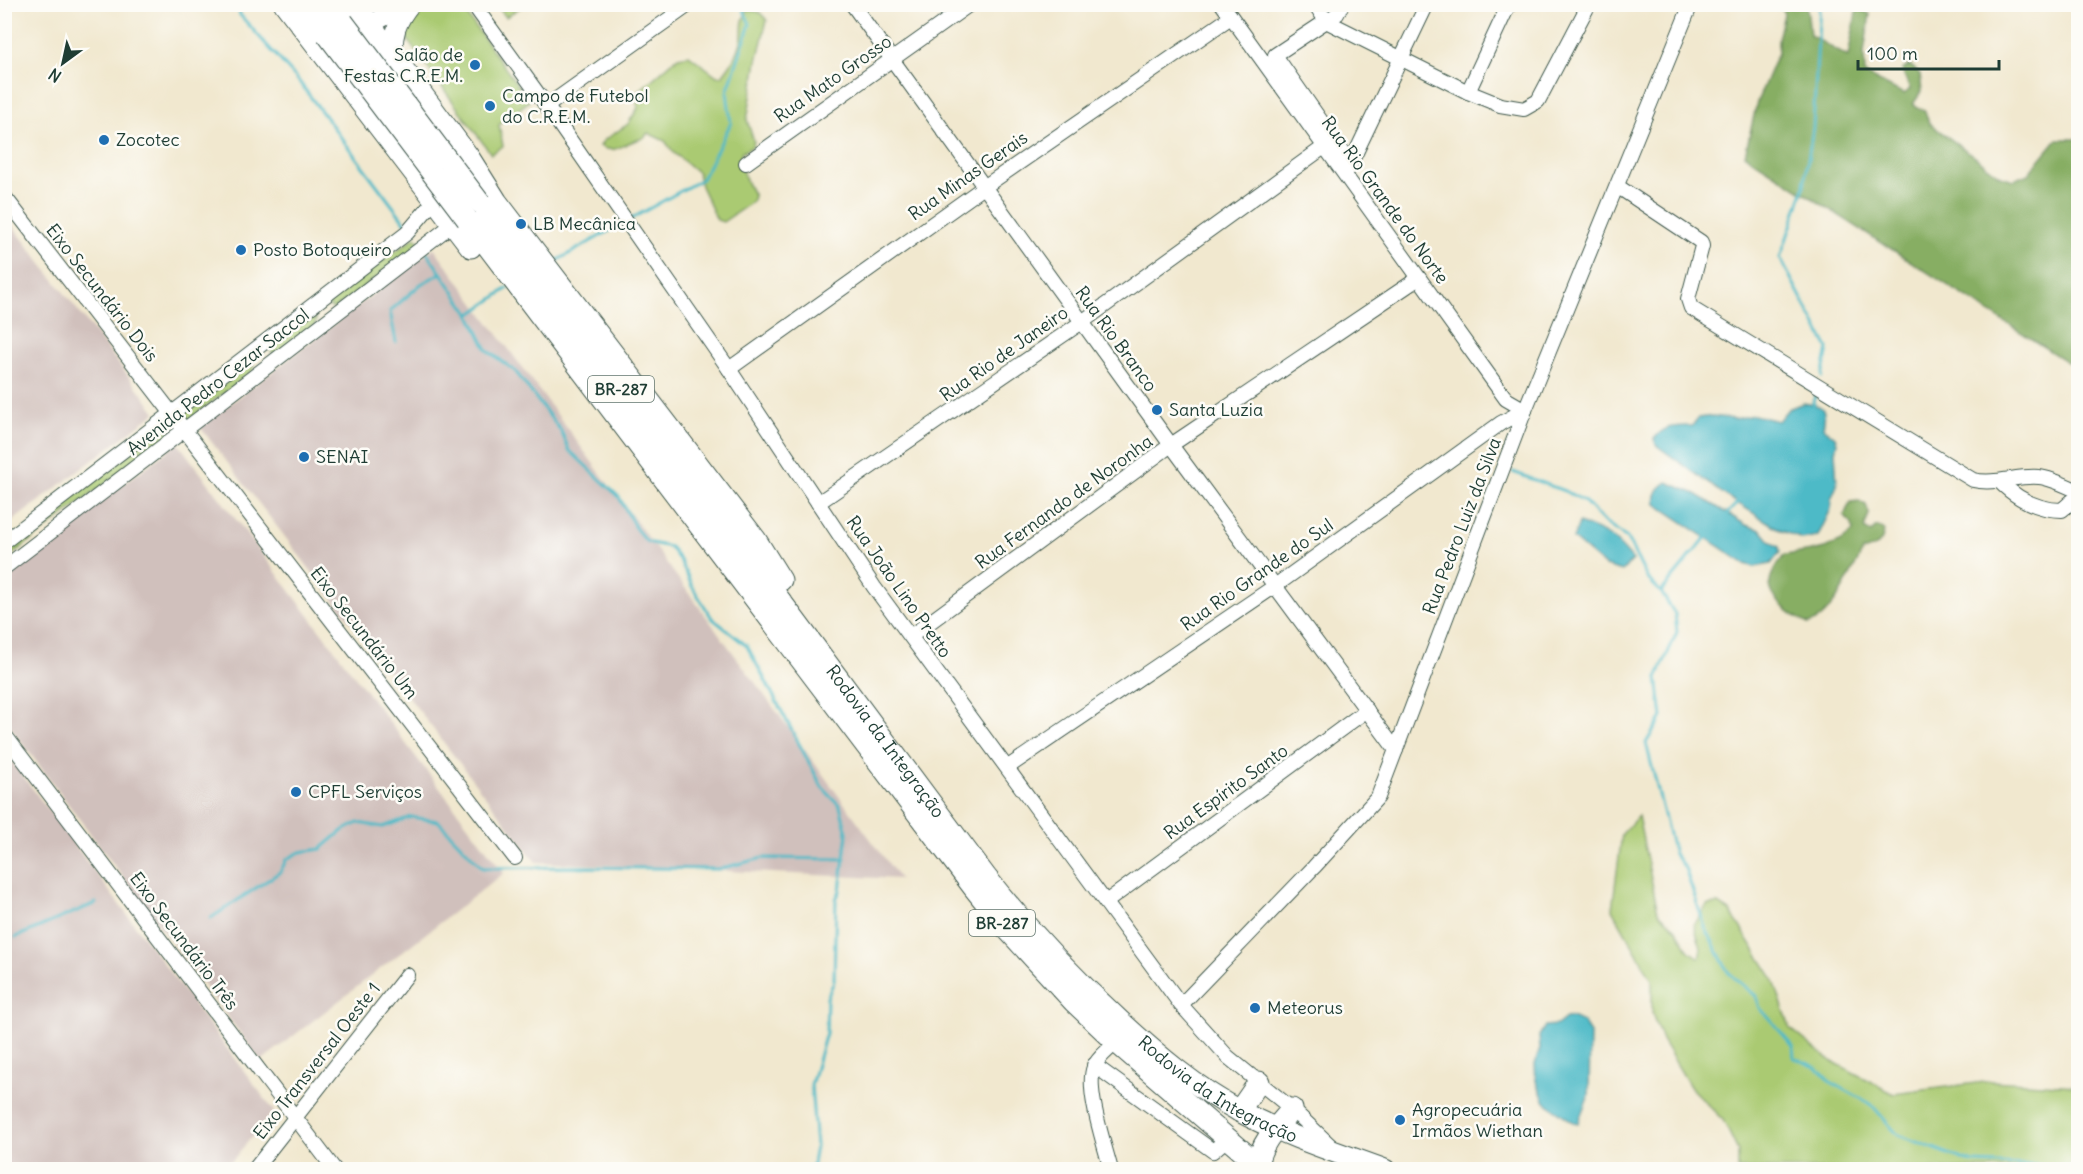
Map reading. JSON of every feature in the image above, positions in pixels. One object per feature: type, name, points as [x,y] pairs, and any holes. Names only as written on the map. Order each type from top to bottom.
[{"type":"highway","name":"BR-287","points":[[285,4],[435,200],[472,208]]},
{"type":"highway","name":"BR-287","points":[[304,4],[342,20],[370,24],[468,156],[472,208]]},
{"type":"highway","name":"BR-287","points":[[330,4],[472,208],[756,540],[784,586],[819,669]]},
{"type":"highway","points":[[325,56],[370,24]]},
{"type":"highway","name":"Rodovia da Integração","points":[[472,208],[819,669],[1007,929],[1074,1002],[1116,1042],[1261,1167]]},
{"type":"highway","name":"Rodovia da Integração","points":[[819,669],[1017,916],[1082,986],[1151,1048],[1184,1076],[1239,1111],[1338,1161],[1385,1170]]},
{"type":"highway","points":[[1239,1111],[1259,1082]]},
{"type":"highway","points":[[1261,1167],[1263,1145],[1292,1109]]},
{"type":"main road","points":[[370,24],[402,4]]},
{"type":"main road","points":[[394,57],[393,40],[398,24],[411,4]]},
{"type":"street","name":"Rua João Lino Pretto","points":[[473,4],[729,369],[874,587],[1181,1005],[1228,1057],[1292,1109],[1338,1161]]},
{"type":"street","points":[[546,106],[690,4]]},
{"type":"street","name":"Rua Rio Branco","points":[[852,4],[1171,445],[1396,750]]},
{"type":"street","name":"Rua Mato Grosso","points":[[746,163],[970,4]]},
{"type":"street","name":"Rua Rio Grande do Norte","points":[[1222,4],[1324,147],[1348,170],[1419,278],[1506,399],[1526,411]]},
{"type":"street","points":[[1315,4],[1326,21],[1401,59],[1468,92],[1500,105],[1524,109],[1538,101],[1589,4]]},
{"type":"street","points":[[1342,4],[1337,14],[1275,55],[1348,170]]},
{"type":"street","points":[[1348,170],[1426,4]]},
{"type":"street","points":[[1468,92],[1509,4]]},
{"type":"street","name":"Rua Pedro Luiz da Silva","points":[[1181,1005],[1378,797],[1526,411],[1691,4]]},
{"type":"street","name":"Rua Minas Gerais","points":[[729,369],[984,187],[1231,17]]},
{"type":"street","name":"Rua Rio de Janeiro","points":[[818,503],[1082,322],[1324,147]]},
{"type":"street","points":[[1617,186],[1701,242],[1702,246],[1688,298],[1691,308],[1973,480],[1987,483],[2040,477],[2079,491]]},
{"type":"street","name":"Eixo Secundário Dois","points":[[4,196],[185,430]]},
{"type":"street","name":"Avenida Pedro Cezar Saccol","points":[[4,542],[407,233],[435,200]]},
{"type":"street","name":"Avenida Pedro Cezar Saccol","points":[[4,568],[472,208]]},
{"type":"street","name":"Rua Fernando de Noronha","points":[[911,636],[1171,445],[1419,278]]},
{"type":"street","name":"Rua Rio Grande do Sul","points":[[1008,767],[1275,586],[1501,423],[1526,411]]},
{"type":"street","name":"Eixo Secundário Um","points":[[185,430],[515,858]]},
{"type":"street","points":[[1999,481],[2008,490],[2029,503],[2049,510],[2062,510],[2072,501],[2079,502]]},
{"type":"street","name":"Rua Espírito Santo","points":[[1106,902],[1367,710]]},
{"type":"street","name":"Eixo Secundário Três","points":[[4,734],[335,1170]]},
{"type":"street","name":"Eixo Transversal Oeste 1","points":[[254,1170],[407,975]]},
{"type":"street","points":[[1111,1170],[1091,1082],[1094,1065],[1116,1042]]},
{"type":"street","points":[[1094,1065],[1213,1151],[1228,1138]]},
{"type":"shaded area","points":[[5,216],[156,412],[5,527]]},
{"type":"shaded area","points":[[434,248],[900,879],[536,862],[200,427]]},
{"type":"shaded area","points":[[178,443],[504,873],[261,1061],[5,720],[5,574]]},
{"type":"shaded area","points":[[5,752],[274,1111],[225,1169],[5,1169]]},
{"type":"green space","points":[[425,5],[460,5],[529,101],[499,125],[503,146],[491,154],[404,35],[412,14]]},
{"type":"green space","points":[[496,5],[524,5],[506,17]]},
{"type":"green space","points":[[1780,5],[1805,5],[1810,35],[1848,57],[1857,8],[1870,14],[1864,53],[1865,74],[1904,94],[1910,89],[1902,70],[1910,65],[1920,74],[1922,91],[1913,104],[1925,111],[1929,123],[2001,176],[2014,180],[2028,174],[2057,139],[2078,139],[2078,363],[2067,362],[1745,155],[1757,102],[1778,52],[1778,39],[1784,14]]},
{"type":"green space","points":[[748,10],[759,12],[767,20],[747,120],[754,142],[752,147],[741,153],[742,170],[754,196],[752,202],[723,222],[717,220],[701,186],[698,173],[674,153],[665,141],[648,133],[641,139],[616,149],[600,146],[603,141],[628,124],[638,108],[636,96],[639,91],[678,57],[689,55],[717,76],[722,76],[738,51],[743,22]]},
{"type":"green space","points":[[415,237],[421,244],[334,309],[329,306],[328,301]]},
{"type":"green space","points":[[312,317],[316,319],[315,325],[275,355],[271,352],[270,346],[303,320]]},
{"type":"green space","points":[[247,363],[253,365],[253,371],[191,418],[185,419],[185,412]]},
{"type":"green space","points":[[166,428],[170,430],[168,436],[5,560],[5,548]]},
{"type":"green space","points":[[1859,501],[1866,505],[1869,514],[1864,529],[1871,533],[1876,527],[1884,530],[1882,539],[1875,547],[1863,551],[1833,604],[1817,620],[1808,624],[1788,611],[1776,599],[1770,584],[1771,577],[1784,555],[1830,546],[1853,531],[1852,524],[1844,516],[1850,502]]},
{"type":"green space","points":[[1638,816],[1658,912],[1676,929],[1689,951],[1699,958],[1701,948],[1694,925],[1707,905],[1719,904],[1730,911],[1773,978],[1790,1028],[1828,1059],[1894,1094],[1991,1081],[2078,1086],[2078,1169],[1738,1169],[1738,1151],[1723,1120],[1691,1088],[1662,1040],[1652,1013],[1652,980],[1612,909],[1622,834]]},
{"type":"water","points":[[1803,403],[1822,408],[1825,415],[1823,427],[1835,437],[1837,442],[1835,452],[1837,485],[1831,499],[1831,509],[1818,536],[1802,539],[1782,531],[1729,498],[1656,445],[1654,439],[1666,429],[1675,426],[1692,426],[1698,418],[1713,416],[1734,419],[1754,415],[1778,421],[1788,409]]},
{"type":"water","points":[[1667,482],[1696,494],[1746,525],[1761,530],[1770,541],[1779,547],[1780,552],[1771,564],[1755,567],[1745,564],[1656,504],[1657,492]]},
{"type":"water","points":[[1579,523],[1609,536],[1633,560],[1622,571],[1605,566],[1573,539]]},
{"type":"water","points":[[1572,1017],[1583,1022],[1590,1033],[1589,1095],[1578,1123],[1573,1122],[1545,1102],[1536,1081],[1535,1064],[1540,1048],[1539,1036],[1545,1026],[1557,1025],[1566,1018]]},
{"type":"waterway","points":[[238,4],[240,15],[297,79],[407,225]]},
{"type":"waterway","points":[[629,220],[702,179],[731,123],[727,92],[750,24],[741,4]]},
{"type":"waterway","points":[[1820,4],[1813,127],[1803,191],[1780,258],[1828,348],[1822,377]]},
{"type":"waterway","points":[[553,263],[623,223]]},
{"type":"waterway","points":[[425,250],[441,273]]},
{"type":"waterway","points":[[396,342],[390,311],[421,284],[441,273],[470,315],[487,350],[515,371],[561,431],[569,450],[619,497],[636,529],[647,542],[670,547],[681,562],[693,588],[712,618],[747,646],[822,787],[840,806],[847,833],[840,891],[836,899],[834,981],[827,998],[826,1033],[811,1085],[816,1146],[812,1170]]},
{"type":"waterway","points":[[470,315],[508,288]]},
{"type":"waterway","points":[[1813,406],[1816,394]]},
{"type":"waterway","points":[[1513,472],[1567,492],[1584,501],[1606,524],[1627,538],[1647,578],[1661,592],[1675,614],[1677,632],[1657,678],[1662,717],[1646,743],[1674,854],[1685,868],[1705,927],[1728,972],[1756,996],[1760,1008],[1793,1046],[1794,1058],[1816,1067],[1829,1081],[1871,1104],[1898,1135],[1973,1163],[2078,1167]]},
{"type":"waterway","points":[[1726,515],[1738,502]]},
{"type":"waterway","points":[[1661,592],[1708,535]]},
{"type":"waterway","points":[[211,918],[280,872],[287,859],[300,852],[321,849],[341,832],[358,823],[383,827],[411,817],[438,821],[483,868],[718,869],[763,858],[845,859]]},
{"type":"waterway","points":[[16,937],[96,903]]},
{"type":"place","name":"Salão de Festas C.R.E.M.","points":[[475,65]]},
{"type":"place","name":"Campo de Futebol do C.R.E.M.","points":[[490,106]]},
{"type":"place","name":"Zocotec","points":[[104,140]]},
{"type":"place","name":"LB Mecânica","points":[[521,224]]},
{"type":"place","name":"Posto Botoqueiro","points":[[241,250]]},
{"type":"place","name":"Santa Luzia","points":[[1157,410]]},
{"type":"place","name":"SENAI","points":[[304,457]]},
{"type":"place","name":"CPFL Serviços","points":[[296,792]]},
{"type":"place","name":"Meteorus","points":[[1255,1008]]},
{"type":"place","name":"Agropecuária Irmãos Wiethan","points":[[1400,1120]]}]
